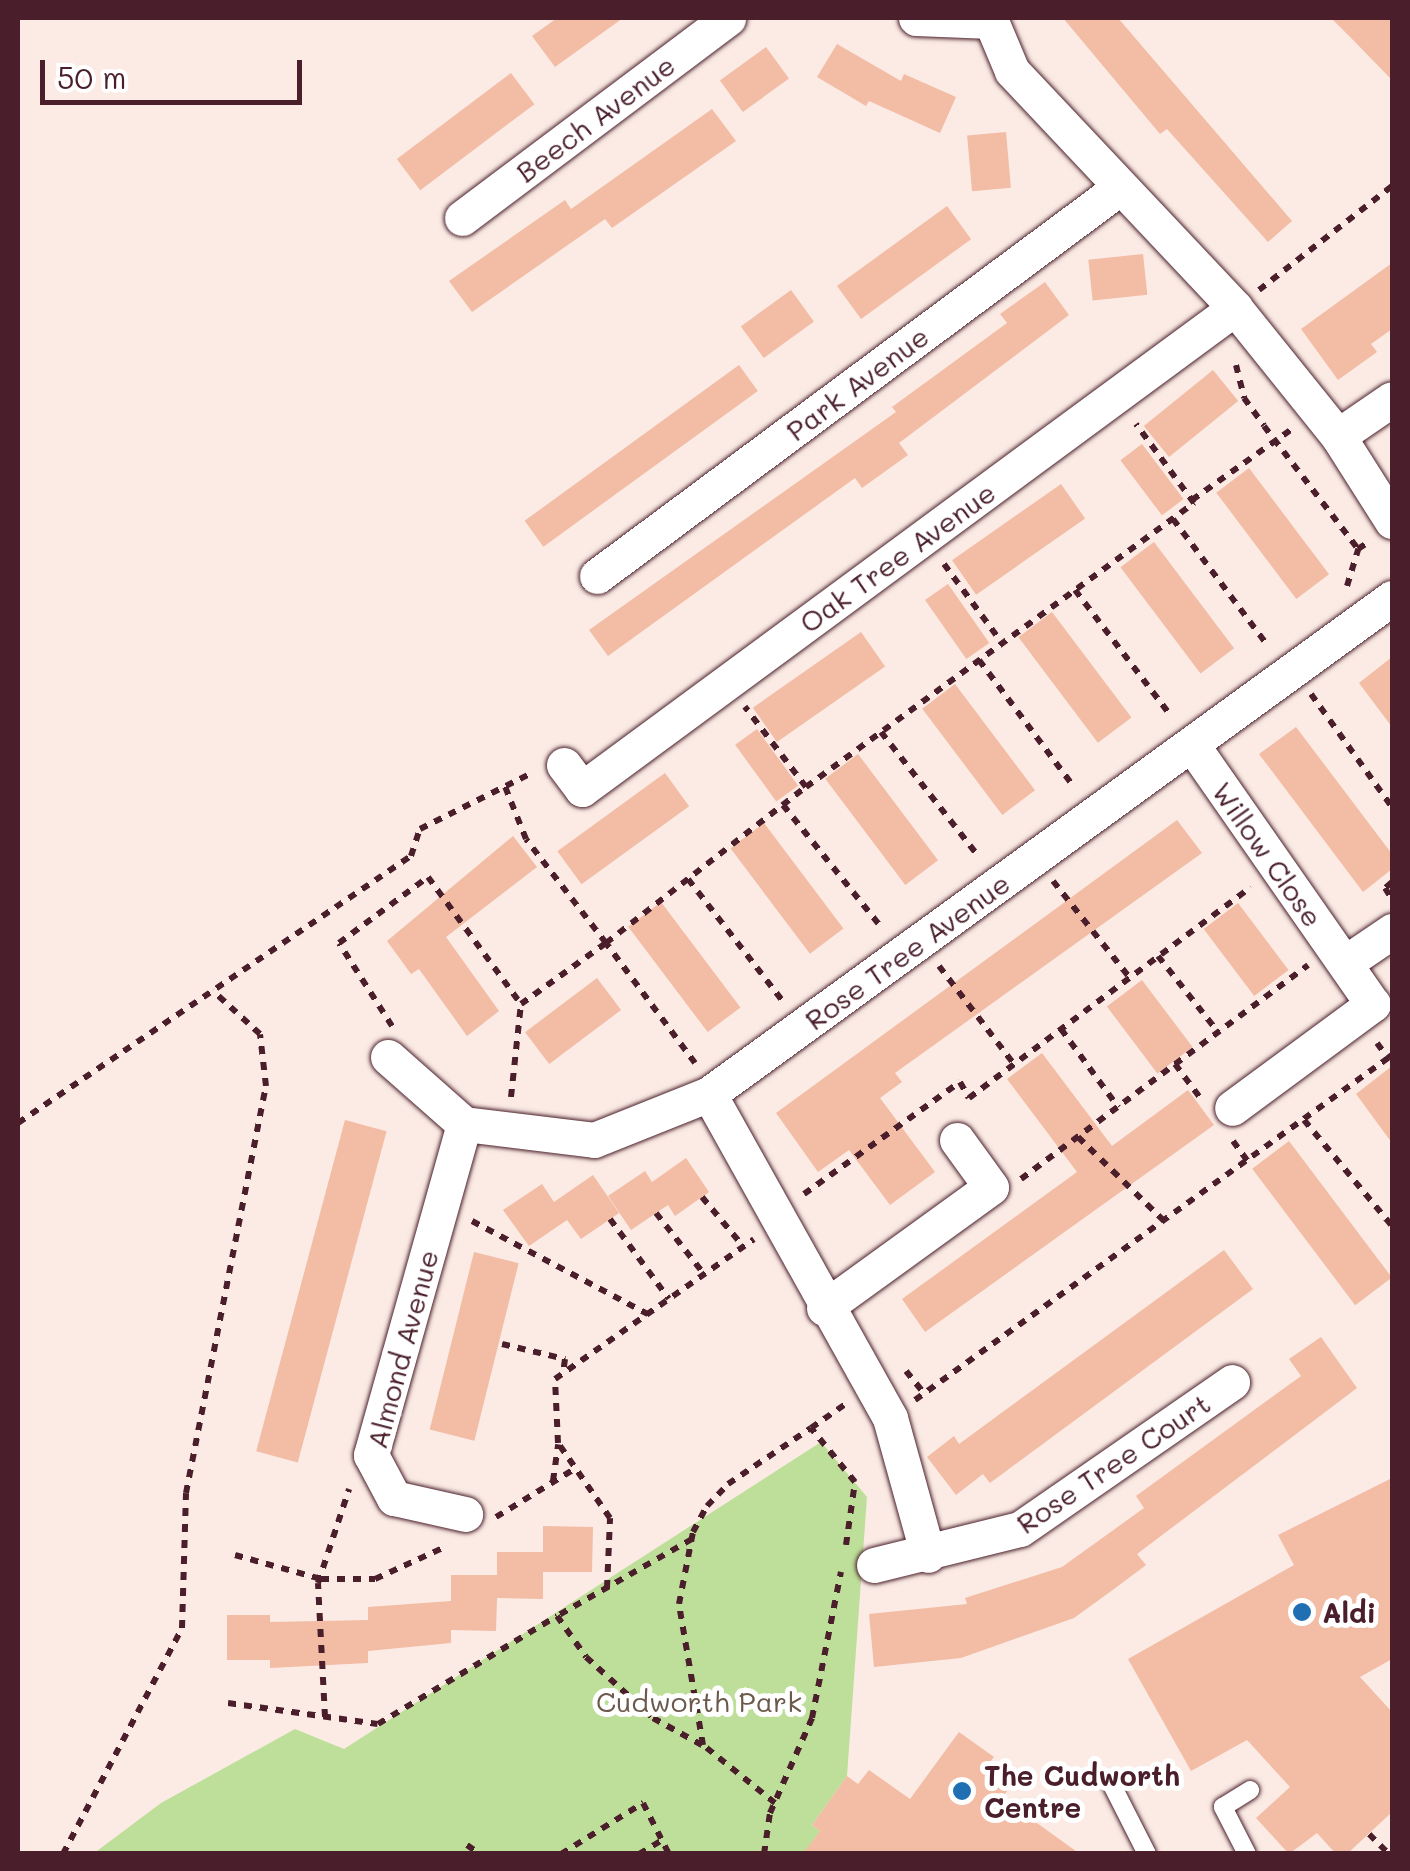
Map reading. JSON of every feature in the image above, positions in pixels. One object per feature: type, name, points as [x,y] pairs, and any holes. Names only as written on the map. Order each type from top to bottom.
[{"type":"street","name":"Beech Avenue","points":[[462,218],[728,18]]},
{"type":"street","points":[[916,18],[991,19],[1012,71],[1118,189],[1235,308],[1327,423],[1387,527]]},
{"type":"street","name":"Park Avenue","points":[[597,576],[1118,189]]},
{"type":"street","name":"Oak Tree Avenue","points":[[564,765],[582,789],[1235,308]]},
{"type":"street","points":[[1327,423],[1392,399]]},
{"type":"street","name":"Rose Tree Avenue","points":[[464,1124],[594,1140],[712,1092],[1392,598]]},
{"type":"street","name":"Willow Close","points":[[1192,745],[1373,1004],[1232,1108]]},
{"type":"street","points":[[1339,955],[1392,931]]},
{"type":"street","points":[[388,1057],[464,1124]]},
{"type":"street","points":[[712,1092],[780,1216],[824,1308],[890,1418],[928,1555]]},
{"type":"street","name":"Almond Avenue","points":[[464,1124],[371,1455],[374,1467],[394,1498],[470,1525]]},
{"type":"street","points":[[824,1308],[990,1187],[957,1140]]},
{"type":"street","name":"Rose Tree Court","points":[[874,1565],[1020,1530],[1232,1382]]},
{"type":"lane","points":[[1112,1786],[1148,1854]]},
{"type":"lane","points":[[1247,1854],[1223,1807],[1250,1790]]},
{"type":"path","points":[[1387,527],[1358,549],[1244,398],[1234,356],[1235,308],[1392,186]]},
{"type":"path","points":[[1116,396],[1192,500]]},
{"type":"path","points":[[522,1004],[806,787],[1173,519],[1192,500],[1276,440],[1327,423]]},
{"type":"path","points":[[1173,519],[1392,807]]},
{"type":"path","points":[[924,537],[1002,644]]},
{"type":"path","points":[[1076,590],[1192,745]]},
{"type":"path","points":[[980,660],[1095,816]]},
{"type":"path","points":[[726,682],[806,787]]},
{"type":"path","points":[[881,732],[1000,884]]},
{"type":"path","points":[[18,1124],[412,856],[420,830],[504,784],[564,765]]},
{"type":"path","points":[[504,784],[526,839],[712,1092]]},
{"type":"path","points":[[782,805],[1014,1064]]},
{"type":"path","points":[[1036,858],[1130,978]]},
{"type":"path","points":[[554,1482],[558,1443],[555,1380],[562,1374],[743,1246],[960,1082],[969,1098],[1278,868]]},
{"type":"path","points":[[388,1057],[406,1046],[339,943],[428,877],[522,1004],[506,1129]]},
{"type":"path","points":[[688,879],[803,1026]]},
{"type":"path","points":[[1392,882],[1385,888],[1392,899]]},
{"type":"path","points":[[990,1187],[996,1197],[1218,1032],[1339,955]]},
{"type":"path","points":[[1158,956],[1218,1032]]},
{"type":"path","points":[[62,1854],[182,1628],[186,1493],[266,1086],[260,1034],[213,991]]},
{"type":"path","points":[[1061,1029],[1118,1106]]},
{"type":"path","points":[[890,1418],[1166,1223],[1388,1058]]},
{"type":"path","points":[[1304,1120],[1392,1226]]},
{"type":"path","points":[[1078,1136],[1166,1223]]},
{"type":"path","points":[[702,1198],[743,1246]]},
{"type":"path","points":[[442,1204],[648,1314]]},
{"type":"path","points":[[656,1213],[704,1274]]},
{"type":"path","points":[[610,1219],[670,1299]]},
{"type":"path","points":[[502,1344],[565,1359],[562,1374]]},
{"type":"path","points":[[903,1366],[924,1394]]},
{"type":"path","points":[[703,1746],[679,1604],[692,1539],[707,1506],[728,1484],[871,1387]]},
{"type":"path","points":[[764,1854],[775,1802],[812,1718],[854,1503],[855,1482],[811,1428]]},
{"type":"path","points":[[558,1443],[610,1518],[606,1588]]},
{"type":"path","points":[[326,1718],[321,1579],[352,1478],[374,1467]]},
{"type":"path","points":[[235,1555],[321,1579],[375,1579],[576,1468]]},
{"type":"path","points":[[228,1703],[378,1724],[692,1539]]},
{"type":"path","points":[[557,1616],[586,1657],[653,1718],[703,1746],[775,1802]]},
{"type":"path","points":[[561,1854],[642,1803],[666,1838],[670,1854]]},
{"type":"path","points":[[1369,1834],[1389,1854]]},
{"type":"path","points":[[640,1854],[666,1838]]},
{"type":"path","points":[[467,1845],[480,1854]]},
{"type":"green space","name":"Cudworth Park","points":[[821,1442],[867,1497],[847,1776],[812,1825],[820,1831],[810,1845],[822,1853],[93,1854],[161,1803],[295,1729],[344,1749]]},
{"type":"building","points":[[557,18],[623,18],[555,67],[532,36]]},
{"type":"building","points":[[1063,18],[1118,18],[1292,221],[1268,242],[1167,129],[1160,134]]},
{"type":"building","points":[[1331,18],[1392,18],[1392,80],[1355,42]]},
{"type":"building","points":[[837,44],[901,81],[904,74],[956,97],[940,133],[869,101],[866,106],[817,77]]},
{"type":"building","points":[[766,47],[789,79],[743,112],[720,81]]},
{"type":"building","points":[[511,73],[534,104],[420,190],[397,159]]},
{"type":"building","points":[[712,109],[736,141],[612,228],[605,219],[472,312],[449,281],[565,200],[571,209]]},
{"type":"building","points":[[1006,132],[1011,188],[972,191],[967,135]]},
{"type":"building","points":[[947,206],[971,239],[861,319],[837,286]]},
{"type":"building","points":[[1143,254],[1147,295],[1093,301],[1088,260]]},
{"type":"building","points":[[1392,263],[1392,329],[1371,344],[1377,352],[1338,380],[1301,329]]},
{"type":"building","points":[[1045,282],[1069,315],[899,443],[908,455],[862,488],[855,478],[608,656],[589,630],[896,412],[892,407],[1007,323],[1000,314]]},
{"type":"building","points":[[791,290],[814,322],[764,358],[741,326]]},
{"type":"building","points":[[739,365],[758,391],[543,547],[525,521]]},
{"type":"building","points":[[1213,370],[1238,401],[1169,457],[1144,426]]},
{"type":"building","points":[[1142,444],[1184,499],[1162,515],[1120,460]]},
{"type":"building","points":[[1249,468],[1329,574],[1296,599],[1216,493]]},
{"type":"building","points":[[1061,484],[1085,518],[976,595],[952,560]]},
{"type":"building","points":[[1154,542],[1234,648],[1200,673],[1120,567]]},
{"type":"building","points":[[948,584],[989,643],[966,659],[925,600]]},
{"type":"building","points":[[1052,612],[1131,717],[1098,743],[1018,637]]},
{"type":"building","points":[[861,632],[885,666],[777,742],[753,708]]},
{"type":"building","points":[[1392,657],[1392,727],[1359,683]]},
{"type":"building","points":[[955,684],[1035,790],[1002,815],[922,709]]},
{"type":"building","points":[[1296,727],[1392,854],[1392,869],[1363,892],[1259,754]]},
{"type":"building","points":[[757,729],[798,786],[776,802],[735,745]]},
{"type":"building","points":[[858,754],[938,860],[905,885],[825,779]]},
{"type":"building","points":[[665,773],[689,806],[581,884],[557,851]]},
{"type":"building","points":[[1177,820],[1202,853],[895,1073],[902,1082],[880,1098],[935,1172],[890,1205],[849,1150],[818,1172],[776,1113]]},
{"type":"building","points":[[764,823],[843,928],[810,954],[730,848]]},
{"type":"building","points":[[513,836],[537,867],[446,937],[499,1011],[467,1036],[419,969],[411,974],[387,941]]},
{"type":"building","points":[[661,902],[740,1007],[708,1032],[628,927]]},
{"type":"building","points":[[1238,903],[1289,970],[1254,996],[1204,929]]},
{"type":"building","points":[[597,978],[621,1010],[549,1064],[525,1032]]},
{"type":"building","points":[[1142,980],[1193,1047],[1157,1074],[1107,1006]]},
{"type":"building","points":[[1042,1053],[1112,1146],[1188,1090],[1214,1125],[925,1332],[902,1299],[1077,1172],[1007,1079]]},
{"type":"building","points":[[1392,1066],[1392,1143],[1356,1094]]},
{"type":"building","points":[[345,1120],[387,1131],[298,1462],[256,1451]]},
{"type":"building","points":[[1289,1141],[1392,1278],[1355,1305],[1252,1169]]},
{"type":"building","points":[[686,1158],[709,1192],[675,1216],[668,1205],[631,1230],[608,1196],[645,1171],[652,1182]]},
{"type":"building","points":[[593,1175],[619,1213],[581,1239],[567,1220],[529,1246],[503,1210],[542,1184],[554,1202]]},
{"type":"building","points":[[1224,1250],[1253,1289],[990,1483],[983,1474],[956,1495],[927,1457],[954,1436],[959,1444]]},
{"type":"building","points":[[474,1252],[519,1263],[474,1441],[430,1430]]},
{"type":"building","points":[[1321,1337],[1357,1388],[1137,1554],[1146,1565],[1114,1589],[1074,1618],[961,1658],[874,1667],[869,1614],[967,1604],[965,1598],[1062,1567],[1144,1508],[1136,1496],[1301,1376],[1289,1359]]},
{"type":"building","name":"Aldi","points":[[1392,1478],[1392,1659],[1360,1677],[1392,1712],[1392,1812],[1347,1854],[1336,1854],[1317,1833],[1289,1854],[1256,1818],[1290,1787],[1247,1740],[1191,1771],[1128,1659],[1294,1565],[1278,1535]]},
{"type":"building","points":[[543,1526],[593,1527],[592,1572],[543,1572],[543,1599],[497,1598],[496,1631],[451,1630],[451,1643],[368,1651],[368,1663],[270,1668],[270,1660],[227,1660],[227,1615],[270,1615],[270,1622],[368,1620],[368,1607],[451,1601],[451,1575],[497,1575],[497,1552],[543,1552]]},
{"type":"building","name":"The Cudworth Centre","points":[[959,1732],[994,1757],[987,1766],[1012,1784],[1002,1798],[1080,1854],[803,1854],[820,1831],[812,1825],[847,1776],[858,1784],[869,1770],[910,1799]]},
{"type":"place","name":"Aldi","points":[[1302,1612]]},
{"type":"place","name":"The Cudworth Centre","points":[[962,1791]]}]
